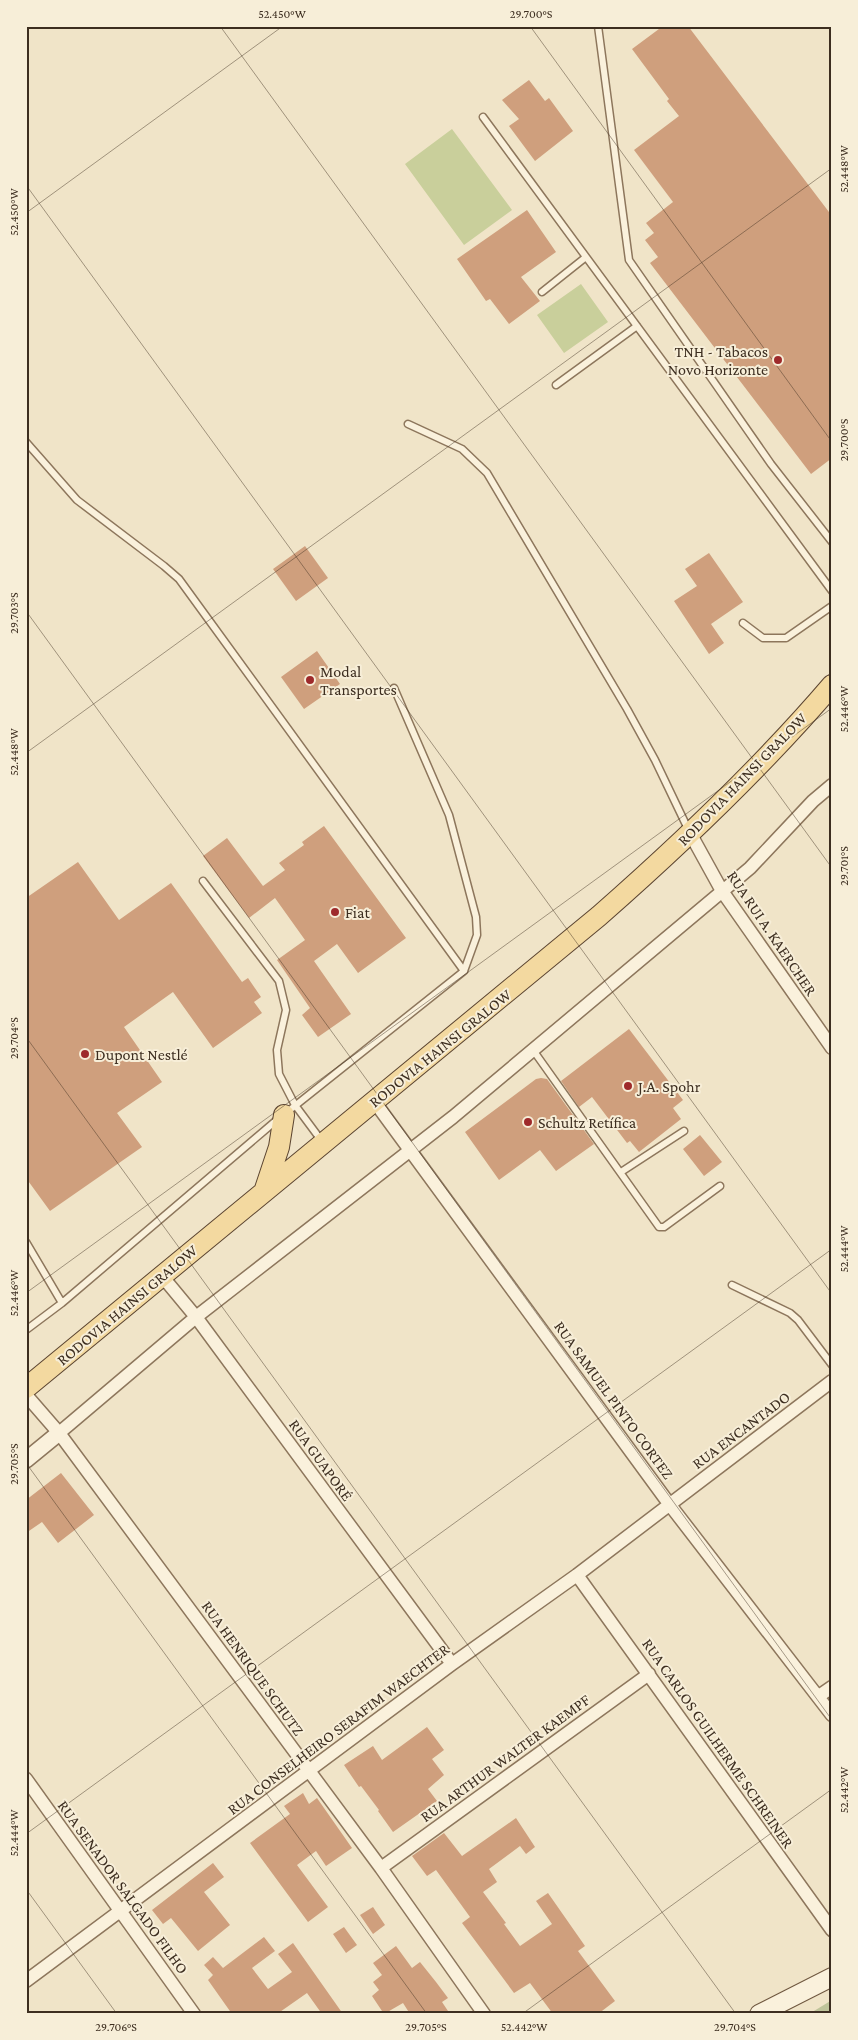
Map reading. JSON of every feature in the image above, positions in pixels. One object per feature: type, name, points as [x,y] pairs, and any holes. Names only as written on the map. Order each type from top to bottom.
[{"type":"main road","name":"RODOVIA HAINSI GRALOW","points":[[26,1388],[265,1189],[324,1143],[592,922],[690,833],[761,763],[832,685]]},
{"type":"main road","points":[[265,1189],[289,1110]]},
{"type":"main road","points":[[759,2014],[832,1977]]},
{"type":"street","points":[[26,1460],[196,1317],[453,1117],[750,868],[813,801],[832,785]]},
{"type":"street","name":"RUA RUI A. KAERCHER","points":[[690,833],[722,891],[832,1048]]},
{"type":"street","name":"RUA SAMUEL PINTO CORTEZ","points":[[374,1101],[670,1505],[832,1715]]},
{"type":"street","name":"RUA GUAPORÉ","points":[[162,1276],[196,1317],[452,1664]]},
{"type":"street","name":"RUA ENCANTADO","points":[[670,1505],[832,1382]]},
{"type":"street","name":"RUA HENRIQUE SCHUTZ","points":[[26,1395],[59,1433],[381,1868],[484,2014]]},
{"type":"street","name":"RUA CONSELHEIRO SERAFIM WAECHTER","points":[[26,1980],[452,1664],[578,1575],[670,1505]]},
{"type":"street","name":"RUA CARLOS GUILHERME SCHREINER","points":[[578,1575],[832,1930]]},
{"type":"street","name":"RUA ARTHUR WALTER KAEMPF","points":[[381,1868],[649,1674]]},
{"type":"street","points":[[819,1696],[832,1687]]},
{"type":"street","name":"RUA SENADOR SALGADO FILHO","points":[[26,1779],[194,2014]]},
{"type":"lane","points":[[598,26],[629,260],[771,464],[832,542]]},
{"type":"lane","points":[[483,117],[832,591]]},
{"type":"lane","points":[[542,292],[586,257]]},
{"type":"lane","points":[[556,385],[637,326]]},
{"type":"lane","points":[[408,424],[462,449],[487,473],[632,718],[655,760],[690,833]]},
{"type":"lane","points":[[26,442],[77,500],[179,579],[464,971]]},
{"type":"lane","points":[[743,623],[763,638],[786,638],[832,606]]},
{"type":"lane","points":[[26,1330],[62,1303],[289,1110],[464,971],[477,935],[476,917],[449,815],[394,688]]},
{"type":"lane","points":[[203,881],[279,982],[286,1010],[277,1050],[279,1074],[289,1110],[324,1143]]},
{"type":"lane","points":[[533,1050],[659,1227],[664,1227],[720,1186]]},
{"type":"lane","points":[[621,1172],[684,1130]]},
{"type":"lane","points":[[26,1242],[62,1303]]},
{"type":"lane","points":[[732,1285],[790,1313],[798,1320],[832,1365]]},
{"type":"green space","points":[[452,129],[512,210],[464,245],[405,164]]},
{"type":"green space","points":[[581,284],[608,322],[564,353],[537,315]]},
{"type":"green space","points":[[832,2000],[832,2014],[809,2014]]},
{"type":"building","name":"TNH - Tabacos Novo Horizonte","points":[[663,26],[688,26],[832,216],[832,458],[811,474],[650,263],[658,257],[645,240],[654,233],[646,223],[673,202],[634,150],[679,116],[667,101],[669,99],[632,49]]},
{"type":"building","points":[[529,80],[545,101],[549,98],[573,131],[535,161],[509,126],[519,119],[502,100]]},
{"type":"building","points":[[527,210],[556,252],[521,277],[540,301],[509,324],[490,299],[486,301],[457,259]]},
{"type":"building","points":[[305,546],[328,578],[296,601],[273,569]]},
{"type":"building","points":[[709,553],[743,602],[711,624],[724,643],[709,654],[674,601],[697,586],[685,569]]},
{"type":"building","name":"Modal Transportes","points":[[317,651],[340,684],[304,709],[281,677]]},
{"type":"building","name":"Fiat","points":[[324,826],[406,938],[358,973],[337,944],[314,961],[351,1014],[318,1037],[302,1015],[310,1008],[277,960],[305,940],[275,898],[249,918],[203,856],[227,838],[263,886],[285,870],[279,863],[304,845],[302,842]]},
{"type":"building","name":"Dupont Nestlé","points":[[78,862],[119,920],[171,883],[242,982],[248,978],[261,997],[254,1002],[262,1013],[213,1048],[173,992],[124,1027],[162,1082],[117,1113],[142,1147],[50,1211],[26,1178],[26,898]]},
{"type":"building","name":"J.A. Spohr","points":[[629,1029],[683,1100],[673,1108],[681,1119],[639,1152],[630,1141],[627,1143],[592,1097],[579,1107],[561,1081]]},
{"type":"building","name":"Schultz Retífica","points":[[536,1079],[547,1079],[594,1144],[556,1171],[540,1150],[499,1180],[465,1132]]},
{"type":"building","points":[[700,1135],[722,1162],[704,1176],[683,1149]]},
{"type":"building","points":[[61,1473],[94,1515],[58,1543],[42,1522],[26,1533],[26,1500]]},
{"type":"building","points":[[427,1727],[444,1750],[432,1759],[444,1775],[428,1789],[437,1801],[393,1832],[379,1810],[361,1786],[359,1787],[344,1765],[373,1746],[382,1760]]},
{"type":"building","points":[[303,1793],[309,1804],[317,1798],[352,1848],[326,1866],[316,1851],[297,1865],[328,1907],[308,1922],[250,1843],[290,1814],[284,1806]]},
{"type":"building","points":[[516,1818],[535,1847],[526,1854],[520,1846],[489,1869],[497,1882],[483,1892],[520,1946],[552,1924],[536,1901],[548,1893],[585,1946],[578,1951],[615,2001],[598,2014],[553,2014],[530,1983],[514,1993],[462,1923],[470,1917],[436,1870],[427,1876],[412,1856],[444,1833],[462,1856]]},
{"type":"building","points":[[213,1863],[224,1877],[204,1892],[230,1925],[198,1951],[171,1918],[163,1924],[152,1910]]},
{"type":"building","points":[[373,1907],[385,1925],[373,1934],[360,1915]]},
{"type":"building","points":[[344,1927],[357,1945],[346,1953],[333,1934]]},
{"type":"building","points":[[264,1937],[275,1951],[252,1968],[268,1989],[292,1972],[278,1954],[293,1943],[343,2014],[322,2014],[307,1993],[277,2014],[232,2014],[208,1980],[213,1975],[204,1965],[213,1957],[223,1968]]},
{"type":"building","points":[[396,1946],[412,1968],[420,1962],[436,1982],[448,1998],[442,2002],[450,2014],[410,2014],[403,2003],[384,2014],[372,1996],[379,1990],[373,1982],[382,1975],[373,1963]]},
{"type":"place","name":"TNH - Tabacos Novo Horizonte","points":[[778,360]]},
{"type":"place","name":"Modal Transportes","points":[[310,680]]},
{"type":"place","name":"Fiat","points":[[335,912]]},
{"type":"place","name":"Dupont Nestlé","points":[[85,1054]]},
{"type":"place","name":"J.A. Spohr","points":[[628,1086]]},
{"type":"place","name":"Schultz Retífica","points":[[528,1122]]}]
